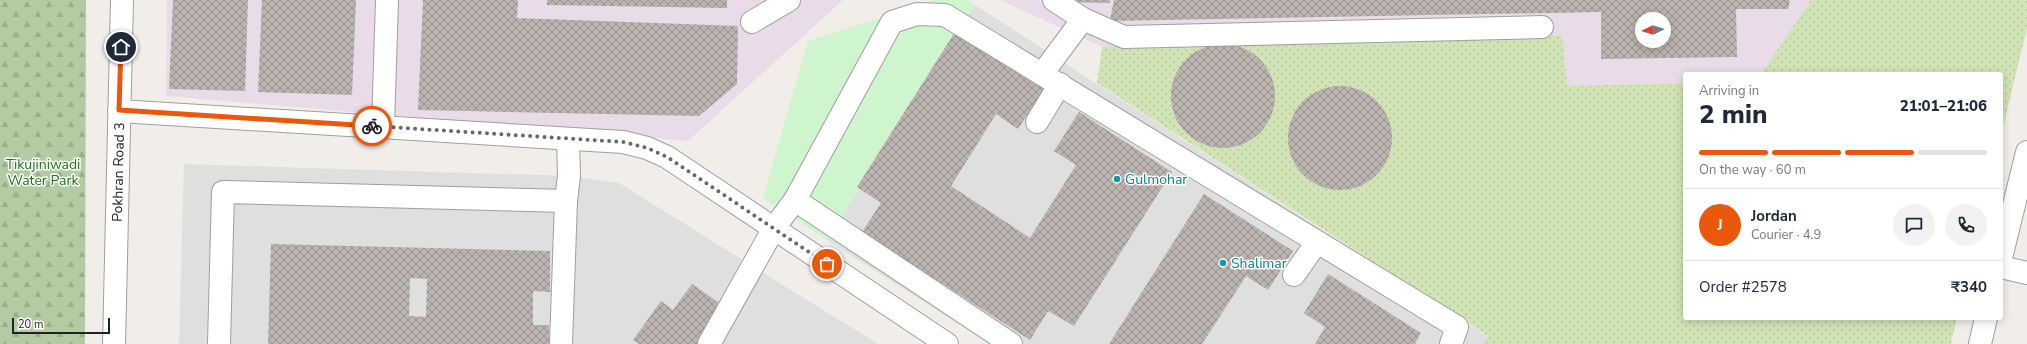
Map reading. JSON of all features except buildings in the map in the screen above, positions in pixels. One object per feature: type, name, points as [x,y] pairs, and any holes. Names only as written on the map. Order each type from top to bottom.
[{"type":"street","name":"Pokhran Road 3","points":[[114,344],[122,0]]},
{"type":"street","points":[[383,127],[387,0]]},
{"type":"street","points":[[752,22],[789,0]]},
{"type":"street","points":[[1054,0],[1083,19],[1124,37],[1542,27]]},
{"type":"street","points":[[709,344],[774,228],[795,200],[892,22],[917,14],[945,15],[1457,327],[1451,344]]},
{"type":"street","points":[[1037,122],[1051,79],[1083,19]]},
{"type":"street","points":[[119,110],[623,142],[647,148],[667,157],[947,344]]},
{"type":"street","points":[[561,344],[566,201],[569,176],[568,139]]},
{"type":"street","points":[[2003,250],[2027,152]]},
{"type":"street","points":[[219,344],[223,192],[566,201]]},
{"type":"street","points":[[795,200],[1011,344]]},
{"type":"street","points":[[1294,275],[1317,242]]},
{"type":"street","points":[[2003,267],[2027,273]]},
{"type":"street","points":[[1980,344],[1986,320]]},
{"type":"shaded area","points":[[167,0],[843,0],[688,141],[166,96]]},
{"type":"shaded area","points":[[1000,0],[1811,0],[1762,72],[1683,72],[1683,83],[1566,86],[1562,35],[1102,47]]},
{"type":"shaded area","points":[[975,5],[1488,337],[1484,344],[990,344],[827,240]]},
{"type":"shaded area","points":[[184,164],[569,176],[619,183],[878,344],[179,344]]},
{"type":"green space","name":"Tikujiniwadi Water Park","points":[[0,0],[86,0],[85,344],[0,344]]},
{"type":"green space","points":[[935,0],[968,0],[975,5],[827,240],[763,198],[808,41]]},
{"type":"green space","points":[[1811,0],[2027,0],[2027,28],[2003,128],[2003,72],[1762,72]]},
{"type":"green space","points":[[1562,35],[1567,86],[1683,83],[1683,320],[1957,320],[1951,344],[1484,344],[1488,336],[1097,83],[1102,47]]},
{"type":"way so far","points":[[372,126],[623,142],[647,148],[667,157],[827,264]]},
{"type":"place","name":"Gulmohar","points":[[1117,179]]},
{"type":"place","name":"Shalimar","points":[[1223,263]]},
{"type":"route","points":[[121,47],[119,110],[372,126]]}]
